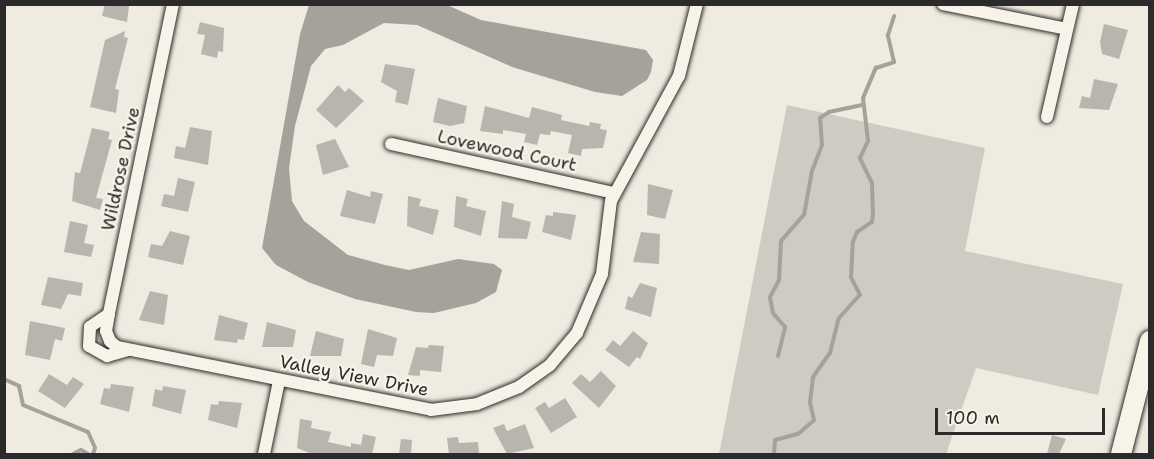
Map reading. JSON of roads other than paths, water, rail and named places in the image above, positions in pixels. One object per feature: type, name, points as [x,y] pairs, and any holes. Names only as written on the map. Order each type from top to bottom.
[{"type":"main road","points":[[1121,454],[1149,341]]},
{"type":"street","name":"Wildrose Drive","points":[[110,341],[106,331],[109,315],[174,4]]},
{"type":"street","name":"Valley View Drive","points":[[110,341],[129,350],[431,410],[477,404],[519,387],[550,365],[568,345],[588,313],[602,274],[614,193],[679,76],[696,4]]},
{"type":"street","points":[[944,4],[1067,29]]},
{"type":"street","points":[[1047,117],[1073,4]]},
{"type":"street","name":"Lovewood Court","points":[[391,144],[614,193]]},
{"type":"street","points":[[109,315],[90,327],[89,346],[107,356],[129,350]]},
{"type":"street","points":[[264,454],[279,381]]},
{"type":"waterway","points":[[774,454],[775,440],[798,434],[814,420],[810,402],[813,377],[830,353],[839,318],[860,295],[851,277],[853,242],[857,232],[872,222],[873,214],[872,183],[860,158],[868,141],[863,98],[876,68],[894,62],[888,35],[894,16]]},
{"type":"waterway","points":[[778,356],[785,327],[773,313],[770,297],[779,280],[781,241],[804,215],[812,171],[822,145],[820,118],[829,112],[863,105]]},
{"type":"waterway","points":[[4,379],[19,386],[23,405],[88,432],[95,448],[93,454]]},
{"type":"waterway","points":[[73,454],[81,450],[88,454]]}]
